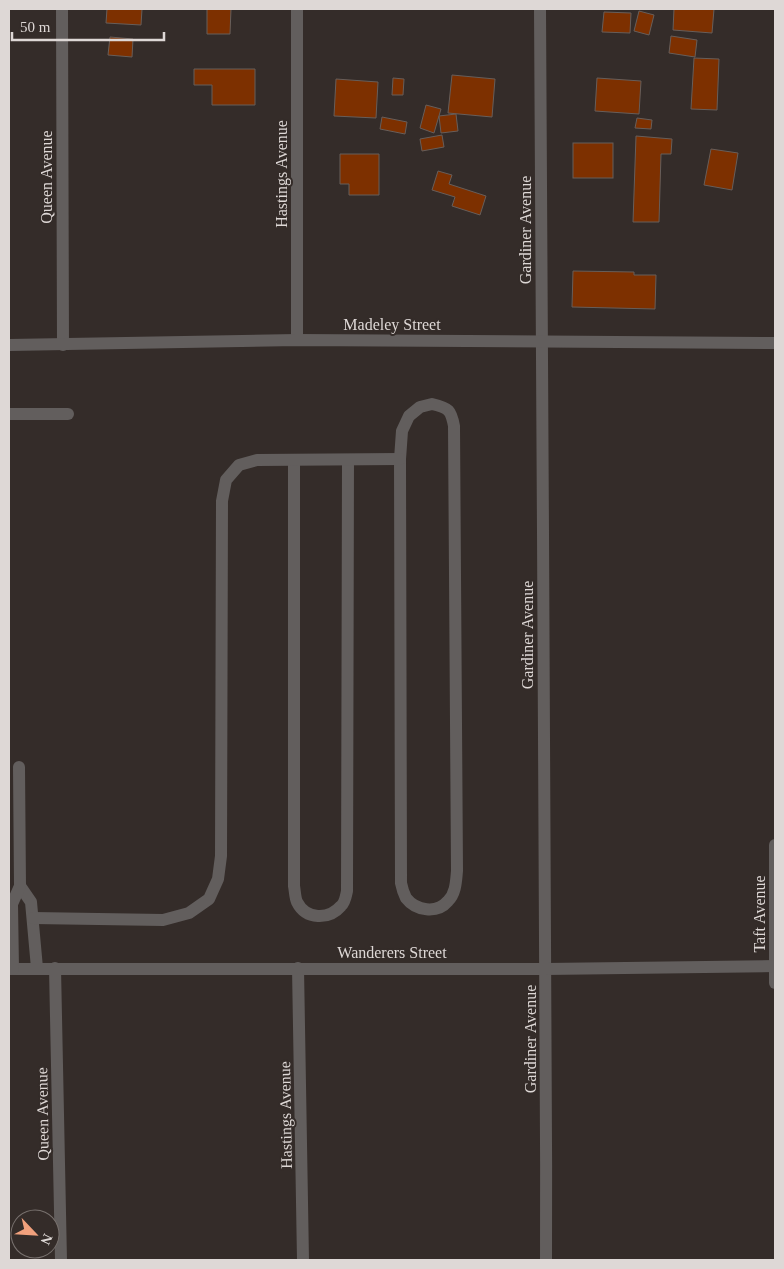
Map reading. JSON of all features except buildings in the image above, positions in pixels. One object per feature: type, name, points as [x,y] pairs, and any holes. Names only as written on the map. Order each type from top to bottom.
[{"type":"street","name":"Queen Avenue","points":[[62,9],[63,344]]},
{"type":"street","name":"Hastings Avenue","points":[[297,9],[297,340]]},
{"type":"street","name":"Gardiner Avenue","points":[[540,9],[546,1260]]},
{"type":"street","name":"Madeley Street","points":[[9,345],[297,340],[775,343]]},
{"type":"street","points":[[432,404],[445,407],[452,415],[454,426],[457,871],[455,888],[448,901],[437,908],[425,910],[414,905],[406,897],[401,883],[400,459],[402,430],[410,416],[420,407],[432,404]]},
{"type":"street","points":[[9,414],[68,414]]},
{"type":"street","points":[[33,918],[163,920],[189,913],[209,899],[218,879],[221,856],[222,501],[226,480],[239,465],[257,460],[400,459]]},
{"type":"street","points":[[294,460],[294,886],[296,901],[303,911],[319,917],[333,914],[343,905],[347,891],[348,460]]},
{"type":"street","points":[[11,969],[10,916],[12,904],[20,886],[19,767]]},
{"type":"street","name":"Taft Avenue","points":[[775,845],[775,983]]},
{"type":"street","points":[[20,886],[31,902],[37,968]]},
{"type":"street","name":"Wanderers Street","points":[[11,969],[775,966]]},
{"type":"street","name":"Queen Avenue","points":[[55,968],[61,1260]]},
{"type":"street","name":"Hastings Avenue","points":[[298,968],[304,1260]]}]
